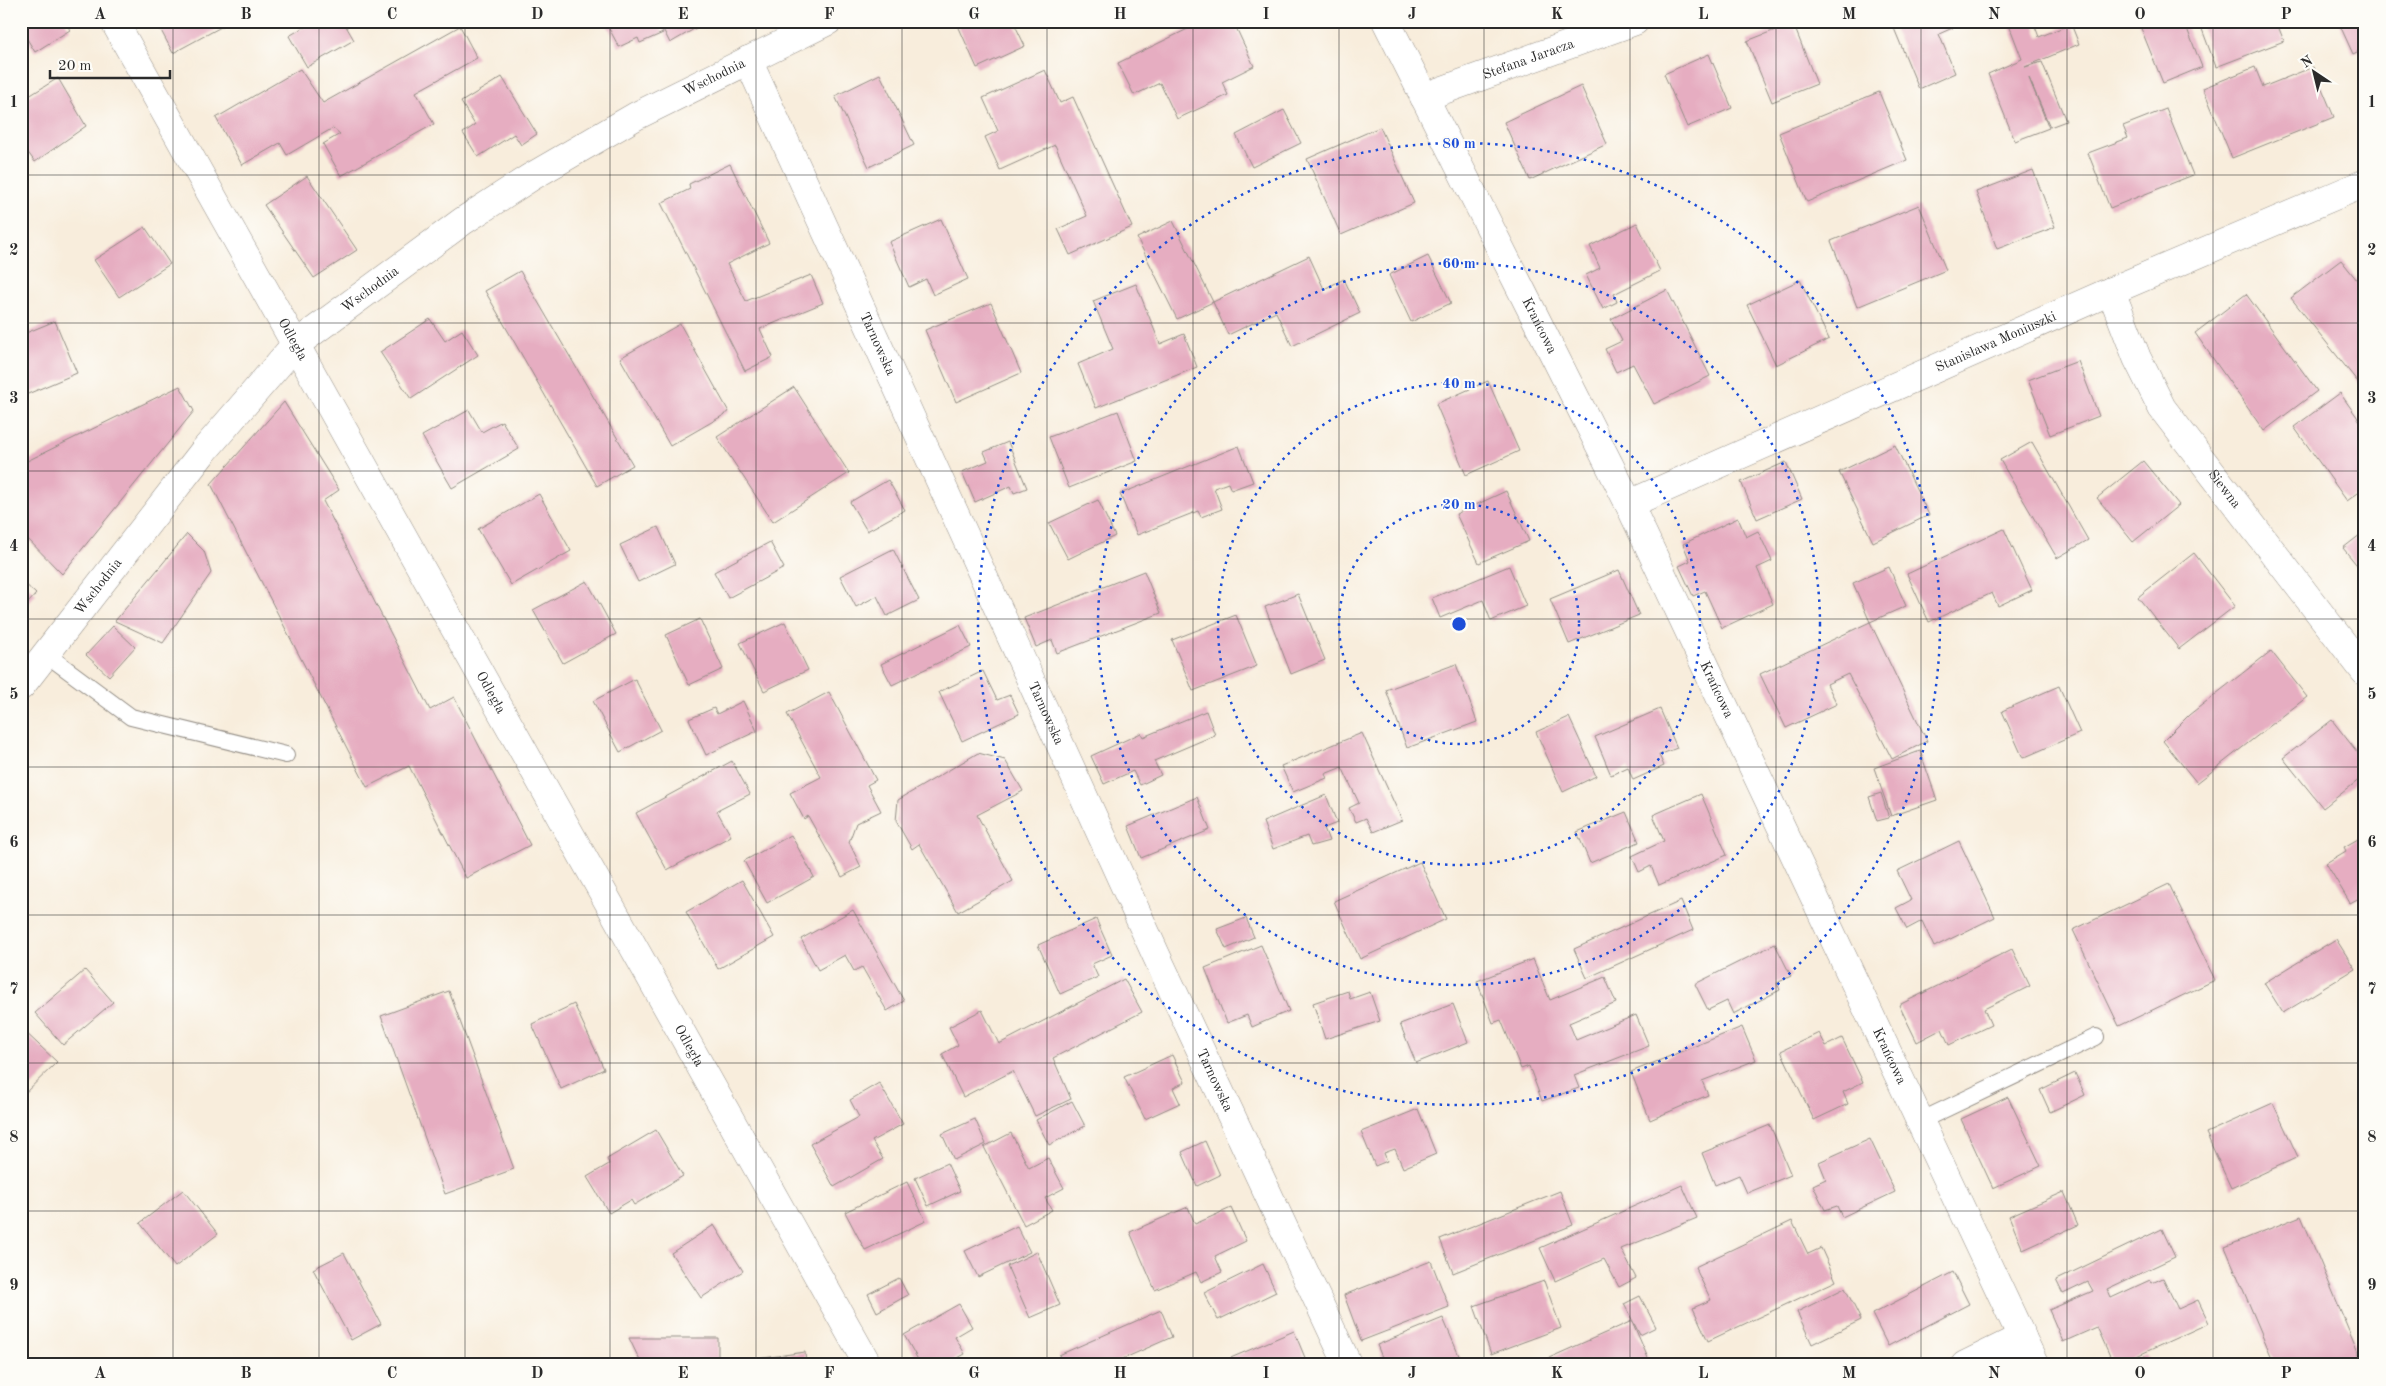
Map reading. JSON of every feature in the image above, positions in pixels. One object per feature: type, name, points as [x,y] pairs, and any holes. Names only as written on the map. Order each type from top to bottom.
[{"type":"street","name":"Odległa","points":[[114,21],[868,1365]]},
{"type":"street","name":"Wschodnia","points":[[21,686],[203,452],[295,345],[463,221],[531,177],[636,116],[828,21]]},
{"type":"street","name":"Krańcowa","points":[[1386,21],[1629,504],[2035,1365]]},
{"type":"street","name":"Stefana Jaracza","points":[[1424,97],[1635,21]]},
{"type":"street","name":"Tarnowska","points":[[748,60],[1157,957],[1348,1365]]},
{"type":"street","name":"Stanisława Moniuszki","points":[[1629,504],[2111,291],[2365,183]]},
{"type":"street","name":"Siewna","points":[[2111,291],[2137,358],[2162,408],[2365,672]]},
{"type":"street","points":[[1965,1365],[2022,1337]]},
{"type":"lane","points":[[46,654],[132,717],[286,755]]},
{"type":"lane","points":[[1920,1121],[2096,1037]]},
{"type":"building","points":[[21,21],[65,21],[70,30],[35,52],[21,29]]},
{"type":"building","points":[[156,21],[232,21],[173,53]]},
{"type":"building","points":[[315,21],[343,21],[354,40],[307,67],[289,36]]},
{"type":"building","points":[[605,21],[656,21],[663,33],[640,43],[638,38],[619,47]]},
{"type":"building","points":[[659,21],[708,21],[670,43]]},
{"type":"building","points":[[956,21],[1013,21],[1025,46],[977,68]]},
{"type":"building","points":[[1204,21],[1233,21],[1254,66],[1222,82],[1228,95],[1177,119],[1160,83],[1134,95],[1118,63]]},
{"type":"building","points":[[1891,21],[1968,21],[1939,34],[1955,73],[1919,89]]},
{"type":"building","points":[[2020,21],[2033,21],[2039,37],[2071,24],[2079,44],[2025,67],[2042,62],[2066,121],[2050,127],[2029,78],[2049,128],[2015,141],[1988,74],[2022,59],[2009,25]]},
{"type":"building","points":[[2138,21],[2184,21],[2202,67],[2163,83]]},
{"type":"building","points":[[2199,21],[2276,21],[2284,41],[2216,67]]},
{"type":"building","points":[[2338,21],[2365,21],[2365,48],[2353,54]]},
{"type":"building","points":[[1793,23],[1817,84],[1772,102],[1747,41]]},
{"type":"building","points":[[460,26],[477,58],[416,92],[434,124],[341,176],[323,144],[340,134],[333,128],[287,155],[280,143],[242,165],[216,118],[300,69],[323,103]]},
{"type":"building","points":[[1709,54],[1732,108],[1687,127],[1664,74]]},
{"type":"building","points":[[2255,67],[2263,87],[2313,67],[2334,117],[2232,158],[2203,88]]},
{"type":"building","points":[[1045,70],[1060,103],[1073,97],[1132,227],[1070,255],[1058,229],[1087,216],[1055,145],[1000,170],[985,137],[998,131],[983,98]]},
{"type":"building","points":[[880,74],[914,145],[869,167],[835,96]]},
{"type":"building","points":[[502,77],[537,134],[521,145],[514,134],[478,157],[463,133],[475,125],[461,102]]},
{"type":"building","points":[[58,78],[86,126],[35,162],[21,143],[21,101]]},
{"type":"building","points":[[1581,86],[1607,144],[1530,180],[1504,122]]},
{"type":"building","points":[[1879,92],[1907,160],[1807,202],[1779,133]]},
{"type":"building","points":[[2166,109],[2193,175],[2110,208],[2088,153],[2128,138],[2123,126]]},
{"type":"building","points":[[1284,110],[1301,143],[1252,167],[1236,135]]},
{"type":"building","points":[[1380,127],[1414,203],[1341,235],[1307,159]]},
{"type":"building","points":[[730,164],[769,243],[727,264],[746,301],[811,275],[823,303],[760,329],[773,357],[745,371],[661,203],[690,189],[689,184]]},
{"type":"building","points":[[2033,170],[2055,227],[1997,249],[1976,192]]},
{"type":"building","points":[[307,176],[357,250],[314,278],[264,205]]},
{"type":"building","points":[[1919,205],[1946,270],[1857,307],[1831,241]]},
{"type":"building","points":[[941,219],[968,279],[933,295],[926,279],[909,287],[889,242]]},
{"type":"building","points":[[1173,221],[1213,302],[1177,319],[1137,238]]},
{"type":"building","points":[[1637,223],[1660,271],[1614,294],[1617,302],[1603,309],[1586,275],[1600,268],[1590,246]]},
{"type":"building","points":[[145,227],[170,264],[119,297],[94,260]]},
{"type":"building","points":[[1309,256],[1324,289],[1344,279],[1360,313],[1292,346],[1276,312],[1228,335],[1213,302]]},
{"type":"building","points":[[1428,256],[1451,303],[1411,322],[1389,275]]},
{"type":"building","points":[[2341,260],[2365,290],[2365,391],[2291,298]]},
{"type":"building","points":[[520,271],[633,465],[597,486],[485,291]]},
{"type":"building","points":[[1800,280],[1829,339],[1776,365],[1747,305]]},
{"type":"building","points":[[1136,284],[1160,344],[1184,334],[1197,367],[1096,408],[1078,364],[1113,349],[1093,301]]},
{"type":"building","points":[[1667,290],[1710,376],[1654,404],[1633,364],[1616,372],[1605,349],[1622,341],[1611,319]]},
{"type":"building","points":[[2246,294],[2317,391],[2264,431],[2195,333]]},
{"type":"building","points":[[991,303],[1021,373],[956,402],[925,330]]},
{"type":"building","points":[[430,319],[445,341],[462,330],[478,355],[411,399],[380,352]]},
{"type":"building","points":[[55,321],[77,373],[23,396],[21,391],[21,335]]},
{"type":"building","points":[[680,324],[729,412],[670,446],[620,358]]},
{"type":"building","points":[[2078,361],[2099,416],[2050,435],[2028,380]]},
{"type":"building","points":[[1488,381],[1519,451],[1466,475],[1436,404]]},
{"type":"building","points":[[180,386],[194,411],[62,574],[21,532],[21,464]]},
{"type":"building","points":[[794,387],[849,473],[773,522],[717,437]]},
{"type":"building","points":[[2340,393],[2365,428],[2365,488],[2347,501],[2294,427]]},
{"type":"building","points":[[284,402],[339,490],[323,501],[430,710],[454,697],[530,845],[466,878],[409,766],[367,787],[211,484]]},
{"type":"building","points":[[469,410],[482,432],[502,421],[519,449],[452,488],[422,436]]},
{"type":"building","points":[[1118,411],[1137,461],[1069,488],[1049,437]]},
{"type":"building","points":[[1008,442],[1027,488],[1014,493],[1011,486],[975,502],[962,472],[988,461],[984,452]]},
{"type":"building","points":[[2032,442],[2088,540],[2057,558],[2000,460]]},
{"type":"building","points":[[1895,445],[1929,515],[1873,542],[1839,472]]},
{"type":"building","points":[[1239,446],[1253,482],[1231,490],[1228,483],[1214,488],[1222,509],[1201,517],[1198,511],[1137,535],[1120,494]]},
{"type":"building","points":[[2143,461],[2179,505],[2133,542],[2097,498]]},
{"type":"building","points":[[1786,462],[1802,499],[1757,519],[1741,482]]},
{"type":"building","points":[[888,480],[905,510],[867,531],[850,502]]},
{"type":"building","points":[[1506,491],[1529,541],[1479,563],[1456,514]]},
{"type":"building","points":[[539,494],[571,551],[511,585],[478,529]]},
{"type":"building","points":[[1098,500],[1115,536],[1068,559],[1049,523]]},
{"type":"building","points":[[1738,518],[1746,537],[1758,531],[1772,561],[1757,568],[1773,604],[1722,628],[1705,591],[1693,596],[1679,566],[1690,561],[1683,544]]},
{"type":"building","points":[[658,527],[675,564],[638,582],[620,545]]},
{"type":"building","points":[[2004,529],[2032,590],[1998,606],[1992,593],[1929,622],[1907,574]]},
{"type":"building","points":[[2365,531],[2365,575],[2343,548]]},
{"type":"building","points":[[187,534],[204,551],[211,573],[163,643],[115,621]]},
{"type":"building","points":[[770,542],[784,568],[728,598],[714,572]]},
{"type":"building","points":[[893,549],[919,600],[887,616],[877,596],[856,607],[840,576]]},
{"type":"building","points":[[2194,553],[2235,606],[2179,649],[2138,597]]},
{"type":"building","points":[[1509,566],[1526,606],[1491,621],[1483,600],[1440,618],[1432,598]]},
{"type":"building","points":[[1889,567],[1906,606],[1870,622],[1853,583]]},
{"type":"building","points":[[1619,570],[1639,615],[1569,644],[1550,599]]},
{"type":"building","points":[[1144,571],[1161,613],[1057,653],[1052,640],[1036,647],[1024,618]]},
{"type":"building","points":[[21,580],[36,594],[21,611]]},
{"type":"building","points":[[587,581],[616,634],[563,663],[533,610]]},
{"type":"building","points":[[1298,594],[1325,660],[1291,674],[1265,607]]},
{"type":"building","points":[[1236,615],[1257,666],[1193,691],[1172,640]]},
{"type":"building","points":[[700,619],[723,669],[689,685],[666,635]]},
{"type":"building","points":[[785,622],[808,670],[764,691],[740,643]]},
{"type":"building","points":[[1870,622],[1927,741],[1892,759],[1848,674],[1827,684],[1837,704],[1786,728],[1760,674]]},
{"type":"building","points":[[960,625],[971,647],[892,685],[881,664]]},
{"type":"building","points":[[113,626],[135,647],[109,676],[86,655]]},
{"type":"building","points":[[2271,651],[2307,697],[2197,783],[2163,741],[2189,715]]},
{"type":"building","points":[[1456,664],[1477,722],[1407,748],[1386,690]]},
{"type":"building","points":[[983,671],[997,700],[1010,695],[1019,714],[962,741],[939,692]]},
{"type":"building","points":[[635,679],[661,730],[620,752],[593,701]]},
{"type":"building","points":[[2059,686],[2080,733],[2023,758],[2002,711]]},
{"type":"building","points":[[829,692],[876,780],[867,785],[881,811],[856,823],[849,842],[861,867],[842,877],[808,816],[804,819],[790,793],[821,777],[787,714]]},
{"type":"building","points":[[743,701],[757,731],[706,755],[689,719],[714,708],[717,714]]},
{"type":"building","points":[[1660,709],[1677,748],[1659,755],[1664,766],[1633,780],[1628,767],[1611,775],[1595,737]]},
{"type":"building","points":[[1206,711],[1215,735],[1154,761],[1161,775],[1140,785],[1133,771],[1104,784],[1091,756],[1141,733],[1143,737]]},
{"type":"building","points":[[1569,717],[1596,776],[1563,792],[1536,732]]},
{"type":"building","points":[[2332,720],[2365,762],[2365,775],[2323,808],[2283,758]]},
{"type":"building","points":[[1362,733],[1402,820],[1373,832],[1366,818],[1356,822],[1349,808],[1359,803],[1342,767],[1325,774],[1327,778],[1293,792],[1281,766]]},
{"type":"building","points":[[1920,751],[1937,800],[1891,816],[1874,768]]},
{"type":"building","points":[[978,753],[1005,760],[1023,791],[977,815],[1013,881],[958,912],[919,844],[912,849],[896,821],[898,800]]},
{"type":"building","points":[[732,761],[750,794],[717,811],[731,836],[667,870],[636,813]]},
{"type":"building","points":[[1881,793],[1889,818],[1877,821],[1869,797]]},
{"type":"building","points":[[1701,794],[1727,855],[1659,885],[1651,866],[1639,872],[1632,856],[1664,841],[1653,815]]},
{"type":"building","points":[[1326,795],[1337,823],[1324,828],[1329,841],[1311,846],[1307,836],[1273,849],[1263,822]]},
{"type":"building","points":[[1197,797],[1210,830],[1141,858],[1128,826]]},
{"type":"building","points":[[1626,812],[1639,842],[1590,863],[1577,832]]},
{"type":"building","points":[[791,835],[814,877],[767,903],[744,861]]},
{"type":"building","points":[[2365,835],[2365,895],[2350,903],[2326,863],[2346,851],[2344,847]]},
{"type":"building","points":[[1959,841],[1995,917],[1934,947],[1922,921],[1907,929],[1896,908],[1911,900],[1897,871]]},
{"type":"building","points":[[1420,862],[1446,919],[1360,959],[1334,901]]},
{"type":"building","points":[[742,880],[774,937],[718,969],[686,912]]},
{"type":"building","points":[[2169,884],[2215,980],[2119,1026],[2073,930]]},
{"type":"building","points":[[1681,901],[1693,930],[1587,978],[1574,949]]},
{"type":"building","points":[[853,910],[904,1001],[887,1011],[862,967],[854,971],[845,955],[818,970],[801,939]]},
{"type":"building","points":[[1246,918],[1254,937],[1226,949],[1217,929]]},
{"type":"building","points":[[1096,919],[1112,955],[1092,964],[1098,977],[1060,994],[1038,945]]},
{"type":"building","points":[[2336,939],[2355,969],[2283,1013],[2264,983]]},
{"type":"building","points":[[1775,944],[1791,976],[1777,983],[1780,990],[1733,1014],[1727,1001],[1708,1010],[1695,984]]},
{"type":"building","points":[[1261,945],[1289,1011],[1252,1027],[1247,1015],[1227,1023],[1205,968]]},
{"type":"building","points":[[2012,949],[2030,986],[1984,1009],[1991,1025],[1949,1045],[1942,1029],[1917,1042],[1899,1005]]},
{"type":"building","points":[[1533,959],[1550,1000],[1605,977],[1616,1003],[1569,1023],[1576,1040],[1636,1015],[1649,1046],[1574,1075],[1579,1088],[1542,1101],[1529,1066],[1521,1069],[1501,1020],[1493,1023],[1477,981]]},
{"type":"building","points":[[85,970],[113,1002],[63,1045],[35,1013]]},
{"type":"building","points":[[1124,979],[1142,1012],[1053,1058],[1071,1099],[1035,1116],[1013,1071],[963,1097],[942,1054],[958,1045],[949,1027],[982,1010],[999,1044]]},
{"type":"building","points":[[449,991],[514,1169],[445,1194],[381,1016]]},
{"type":"building","points":[[1348,991],[1350,999],[1370,992],[1380,1021],[1325,1039],[1313,1003]]},
{"type":"building","points":[[574,1004],[604,1069],[561,1089],[532,1024]]},
{"type":"building","points":[[1453,1004],[1468,1042],[1416,1063],[1400,1024]]},
{"type":"building","points":[[1742,1027],[1756,1060],[1702,1081],[1708,1095],[1650,1120],[1631,1072]]},
{"type":"building","points":[[21,1028],[57,1062],[21,1097]]},
{"type":"building","points":[[1819,1033],[1826,1046],[1842,1038],[1863,1082],[1843,1092],[1848,1104],[1814,1120],[1781,1051]]},
{"type":"building","points":[[1172,1055],[1185,1082],[1173,1088],[1180,1103],[1145,1119],[1124,1077]]},
{"type":"building","points":[[2075,1073],[2085,1095],[2050,1112],[2040,1090]]},
{"type":"building","points":[[879,1083],[903,1124],[872,1141],[883,1159],[834,1187],[810,1144],[859,1117],[850,1100]]},
{"type":"building","points":[[2008,1097],[2041,1166],[1993,1188],[1961,1119]]},
{"type":"building","points":[[1072,1101],[1085,1126],[1049,1145],[1036,1120]]},
{"type":"building","points":[[2273,1103],[2298,1157],[2231,1188],[2206,1133]]},
{"type":"building","points":[[1418,1109],[1436,1154],[1403,1168],[1395,1149],[1384,1153],[1387,1161],[1375,1166],[1361,1132]]},
{"type":"building","points":[[975,1119],[986,1144],[954,1160],[942,1134]]},
{"type":"building","points":[[1770,1125],[1791,1175],[1747,1193],[1739,1175],[1715,1185],[1702,1153]]},
{"type":"building","points":[[656,1130],[683,1176],[634,1205],[631,1200],[609,1213],[587,1177],[609,1164],[607,1159]]},
{"type":"building","points":[[1011,1133],[1029,1168],[1048,1158],[1064,1188],[1045,1198],[1052,1210],[1024,1225],[984,1147]]},
{"type":"building","points":[[1870,1139],[1895,1192],[1842,1217],[1837,1206],[1825,1210],[1813,1185],[1826,1179],[1819,1162]]},
{"type":"building","points":[[1205,1141],[1220,1175],[1197,1186],[1182,1152]]},
{"type":"building","points":[[947,1163],[960,1191],[928,1206],[915,1178]]},
{"type":"building","points":[[907,1182],[926,1221],[865,1250],[845,1212]]},
{"type":"building","points":[[1682,1185],[1697,1218],[1621,1249],[1636,1278],[1619,1287],[1604,1259],[1555,1281],[1540,1248]]},
{"type":"building","points":[[183,1190],[218,1234],[175,1267],[140,1223]]},
{"type":"building","points":[[1560,1191],[1573,1225],[1453,1273],[1440,1239]]},
{"type":"building","points":[[2064,1192],[2078,1225],[2023,1250],[2009,1216]]},
{"type":"building","points":[[1188,1207],[1195,1224],[1231,1208],[1246,1241],[1215,1256],[1222,1272],[1201,1282],[1196,1272],[1155,1290],[1130,1232]]},
{"type":"building","points":[[2301,1216],[2361,1359],[2348,1365],[2275,1365],[2225,1247]]},
{"type":"building","points":[[1792,1221],[1808,1254],[1821,1248],[1836,1281],[1708,1341],[1693,1308],[1711,1300],[1695,1267]]},
{"type":"building","points":[[714,1225],[743,1271],[701,1298],[671,1253]]},
{"type":"building","points":[[1017,1226],[1030,1252],[978,1277],[965,1251]]},
{"type":"building","points":[[2162,1229],[2175,1257],[2107,1289],[2111,1298],[2150,1280],[2152,1283],[2163,1278],[2178,1309],[2198,1300],[2209,1323],[2117,1365],[2114,1365],[2097,1327],[2063,1342],[2049,1310],[2093,1291],[2088,1282],[2063,1294],[2056,1280]]},
{"type":"building","points":[[1037,1252],[1060,1305],[1030,1318],[1007,1266]]},
{"type":"building","points":[[344,1253],[381,1324],[351,1340],[313,1269]]},
{"type":"building","points":[[1431,1261],[1449,1307],[1361,1341],[1344,1295]]},
{"type":"building","points":[[1263,1264],[1276,1292],[1218,1320],[1204,1293]]},
{"type":"building","points":[[1953,1272],[1969,1304],[1888,1346],[1872,1314]]},
{"type":"building","points":[[899,1278],[908,1295],[877,1312],[868,1294]]},
{"type":"building","points":[[1544,1281],[1561,1328],[1491,1354],[1474,1306]]},
{"type":"building","points":[[1845,1288],[1861,1320],[1812,1344],[1797,1312]]},
{"type":"building","points":[[1640,1296],[1656,1327],[1640,1335],[1624,1304]]},
{"type":"building","points":[[959,1304],[972,1327],[955,1337],[965,1354],[945,1365],[921,1365],[904,1335]]},
{"type":"building","points":[[1161,1310],[1172,1337],[1109,1365],[1063,1365],[1059,1355]]},
{"type":"building","points":[[1443,1318],[1463,1365],[1385,1365],[1377,1345]]},
{"type":"building","points":[[1632,1321],[1651,1365],[1551,1365],[1549,1358]]},
{"type":"building","points":[[1294,1331],[1308,1365],[1216,1365],[1233,1357]]},
{"type":"building","points":[[629,1338],[718,1338],[718,1365],[642,1365]]},
{"type":"building","points":[[805,1352],[806,1365],[729,1365],[728,1363]]},
{"type":"building","points":[[2145,1356],[2149,1365],[2126,1365]]}]
